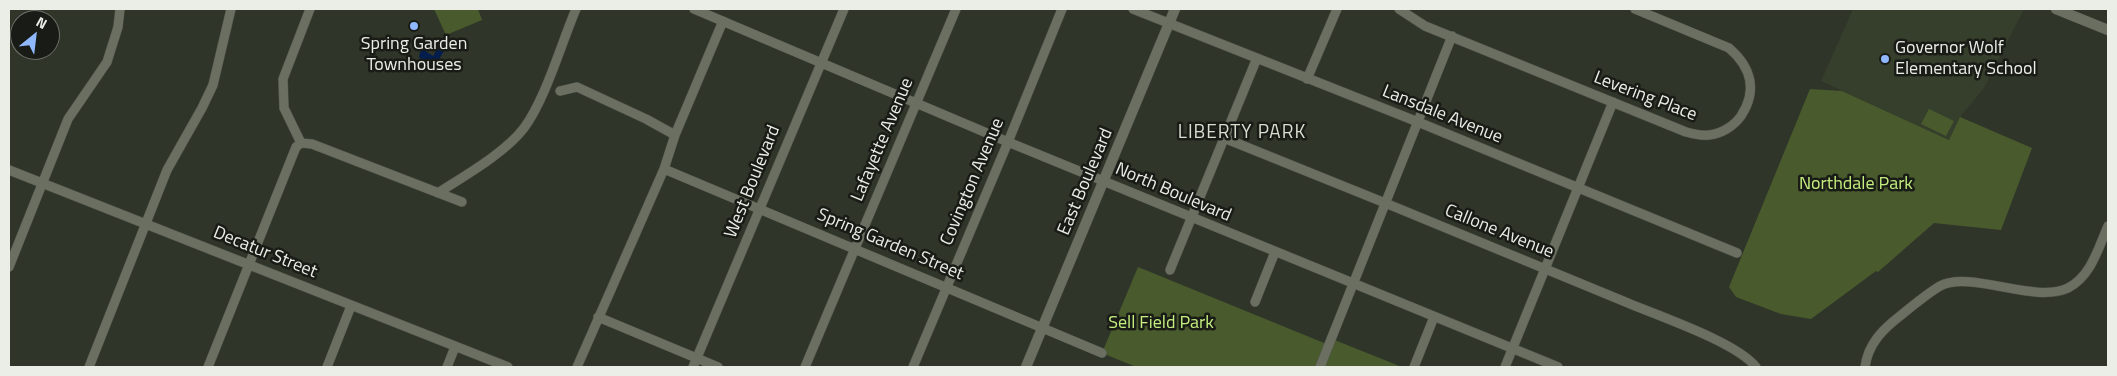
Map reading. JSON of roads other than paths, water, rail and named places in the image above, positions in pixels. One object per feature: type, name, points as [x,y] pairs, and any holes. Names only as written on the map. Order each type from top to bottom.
[{"type":"street","points":[[9,267],[68,119],[107,62],[118,27],[120,9]]},
{"type":"street","points":[[89,367],[175,152],[202,108],[212,86],[231,9]]},
{"type":"street","points":[[301,143],[284,108],[282,79],[310,9]]},
{"type":"street","points":[[438,193],[489,160],[522,130],[534,112],[576,9]]},
{"type":"street","name":"North Boulevard","points":[[694,9],[1191,218],[1558,367]]},
{"type":"street","name":"West Boulevard","points":[[695,363],[820,62],[844,9]]},
{"type":"street","name":"Lafayette Avenue","points":[[805,367],[956,9]]},
{"type":"street","name":"Covington Avenue","points":[[913,367],[1062,9]]},
{"type":"street","name":"Lansdale Avenue","points":[[1133,9],[1418,122],[1737,253]]},
{"type":"street","name":"East Boulevard","points":[[1026,367],[1176,9]]},
{"type":"street","points":[[1307,78],[1337,9]]},
{"type":"street","name":"Levering Place","points":[[1399,9],[1425,26],[1686,132],[1708,135],[1731,126],[1737,121],[1749,101],[1752,91],[1748,73],[1740,59],[1728,48],[1638,9]]},
{"type":"street","points":[[2056,9],[2108,30]]},
{"type":"street","points":[[577,367],[664,169],[675,135],[723,21]]},
{"type":"street","points":[[1320,367],[1452,36]]},
{"type":"street","points":[[1170,270],[1256,58]]},
{"type":"street","points":[[560,91],[577,87],[646,119],[675,135]]},
{"type":"street","points":[[1505,367],[1614,102]]},
{"type":"street","name":"Callone Avenue","points":[[1224,138],[1546,268],[1738,350],[1756,367]]},
{"type":"street","points":[[208,367],[296,147],[301,143],[312,144],[462,202]]},
{"type":"street","name":"Spring Garden Street","points":[[664,169],[1102,353]]},
{"type":"street","name":"Decatur Street","points":[[9,170],[508,367]]},
{"type":"street","points":[[1865,367],[1866,359],[1875,339],[1893,322],[1940,286],[1953,282],[1970,283],[2053,293],[2069,287],[2082,278],[2090,267],[2108,226]]},
{"type":"street","points":[[1255,302],[1275,252]]},
{"type":"street","points":[[327,367],[351,306]]},
{"type":"street","points":[[1414,367],[1434,317]]},
{"type":"street","points":[[598,318],[695,363],[718,367]]},
{"type":"street","points":[[447,367],[456,347]]},
{"type":"water","points":[[438,48],[444,51],[436,64],[426,63],[419,57],[420,52],[424,50],[433,56]]},
{"type":"place","name":"Spring Garden Townhouses","points":[[414,26]]},
{"type":"place","name":"Governor Wolf Elementary School","points":[[1885,59]]},
{"type":"district","name":"LIBERTY PARK","points":[[1242,133]]},
{"type":"park label","name":"Northdale Park","points":[[1856,185]]},
{"type":"park label","name":"Sell Field Park","points":[[1161,324]]}]
